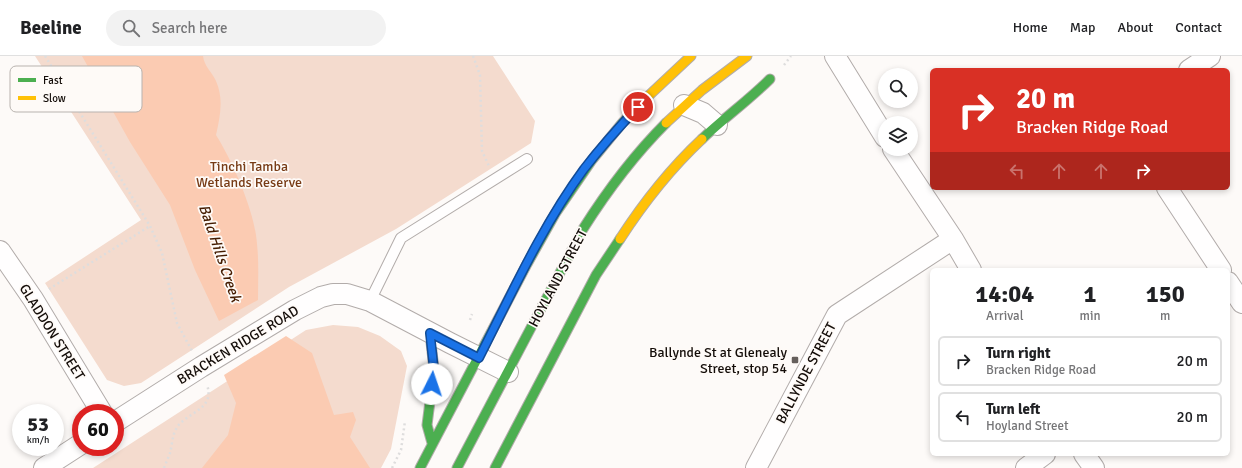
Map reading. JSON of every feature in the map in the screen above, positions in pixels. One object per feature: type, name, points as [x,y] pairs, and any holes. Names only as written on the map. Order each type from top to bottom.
[{"type":"main road","points":[[420,468],[535,249],[564,199],[584,170],[608,140],[665,79],[691,56]]},
{"type":"main road","name":"HOYLAND STREET","points":[[457,468],[569,255],[595,210],[641,150],[660,129],[706,85],[747,56]]},
{"type":"main road","points":[[494,468],[596,275],[641,207],[664,178],[686,154],[717,125],[753,96],[770,79]]},
{"type":"main road","points":[[430,333],[434,370],[427,426],[432,443]]},
{"type":"street","points":[[835,56],[878,127]]},
{"type":"street","points":[[1192,68],[1210,56]]},
{"type":"street","points":[[684,105],[703,113],[717,125]]},
{"type":"street","points":[[898,156],[953,239],[970,268]]},
{"type":"street","points":[[1169,190],[1219,268]]},
{"type":"street","name":"BALLYNDE STREET","points":[[756,468],[837,315],[953,239]]},
{"type":"street","name":"GLADDON STREET","points":[[0,251],[33,300],[97,404]]},
{"type":"street","points":[[1230,285],[1242,303]]},
{"type":"street","name":"BRACKEN RIDGE ROAD","points":[[124,416],[295,310],[321,297],[333,294],[347,294],[370,301],[508,372]]},
{"type":"street","points":[[44,468],[72,450]]},
{"type":"street","points":[[1026,468],[1042,456]]},
{"type":"street","points":[[1085,456],[1094,468]]},
{"type":"lane","points":[[370,301],[400,238],[527,159]]},
{"type":"path","points":[[45,56],[51,66]]},
{"type":"path","points":[[473,56],[480,75],[482,151],[494,179]]},
{"type":"path","points":[[780,68],[791,56]]},
{"type":"path","points":[[80,112],[150,226],[162,253],[177,323],[194,355]]},
{"type":"path","points":[[33,300],[150,226]]},
{"type":"path","points":[[470,320],[472,314]]},
{"type":"path","points":[[164,468],[170,454],[175,430],[179,425],[204,406],[209,389],[206,382]]},
{"type":"green space","name":"Tinchi Tamba Wetlands Reserve","points":[[35,56],[493,56],[535,121],[531,143],[396,229],[289,287],[141,383],[124,386],[107,380],[45,283],[141,220],[71,112],[142,112],[142,66],[41,66]]},
{"type":"green space","points":[[333,325],[358,327],[380,336],[401,351],[407,366],[391,449],[381,468],[93,468],[112,456],[124,456],[124,448],[306,330]]},
{"type":"water","name":"Bald Hills Creek","points":[[82,56],[203,56],[205,63],[216,81],[220,94],[220,115],[216,135],[236,173],[252,217],[257,244],[258,300],[219,321],[195,270],[170,205],[130,142],[113,112],[142,112],[142,66],[88,66]]},
{"type":"water","points":[[286,336],[312,353],[334,415],[353,412],[356,420],[350,437],[370,468],[202,468],[228,435],[236,403],[224,375]]},
{"type":"traffic: fast","points":[[702,139],[770,79]]},
{"type":"traffic: fast","points":[[420,468],[527,264],[555,214],[592,160],[623,122],[643,101]]},
{"type":"traffic: fast","points":[[457,468],[583,229],[622,174],[666,123]]},
{"type":"traffic: fast","points":[[495,468],[596,275],[620,239]]},
{"type":"traffic: fast","points":[[430,333],[434,370],[427,425],[432,443]]},
{"type":"traffic: slow","points":[[643,101],[691,56]]},
{"type":"traffic: slow","points":[[666,123],[702,90],[747,56]]},
{"type":"traffic: slow","points":[[620,239],[658,186],[702,139]]},
{"type":"place","name":"Ballynde St at Glenealy Street, stop 54","points":[[795,360]]},
{"type":"route","points":[[432,384],[434,370],[430,333],[479,358],[535,249],[564,199],[584,170],[608,140],[638,107]]}]
